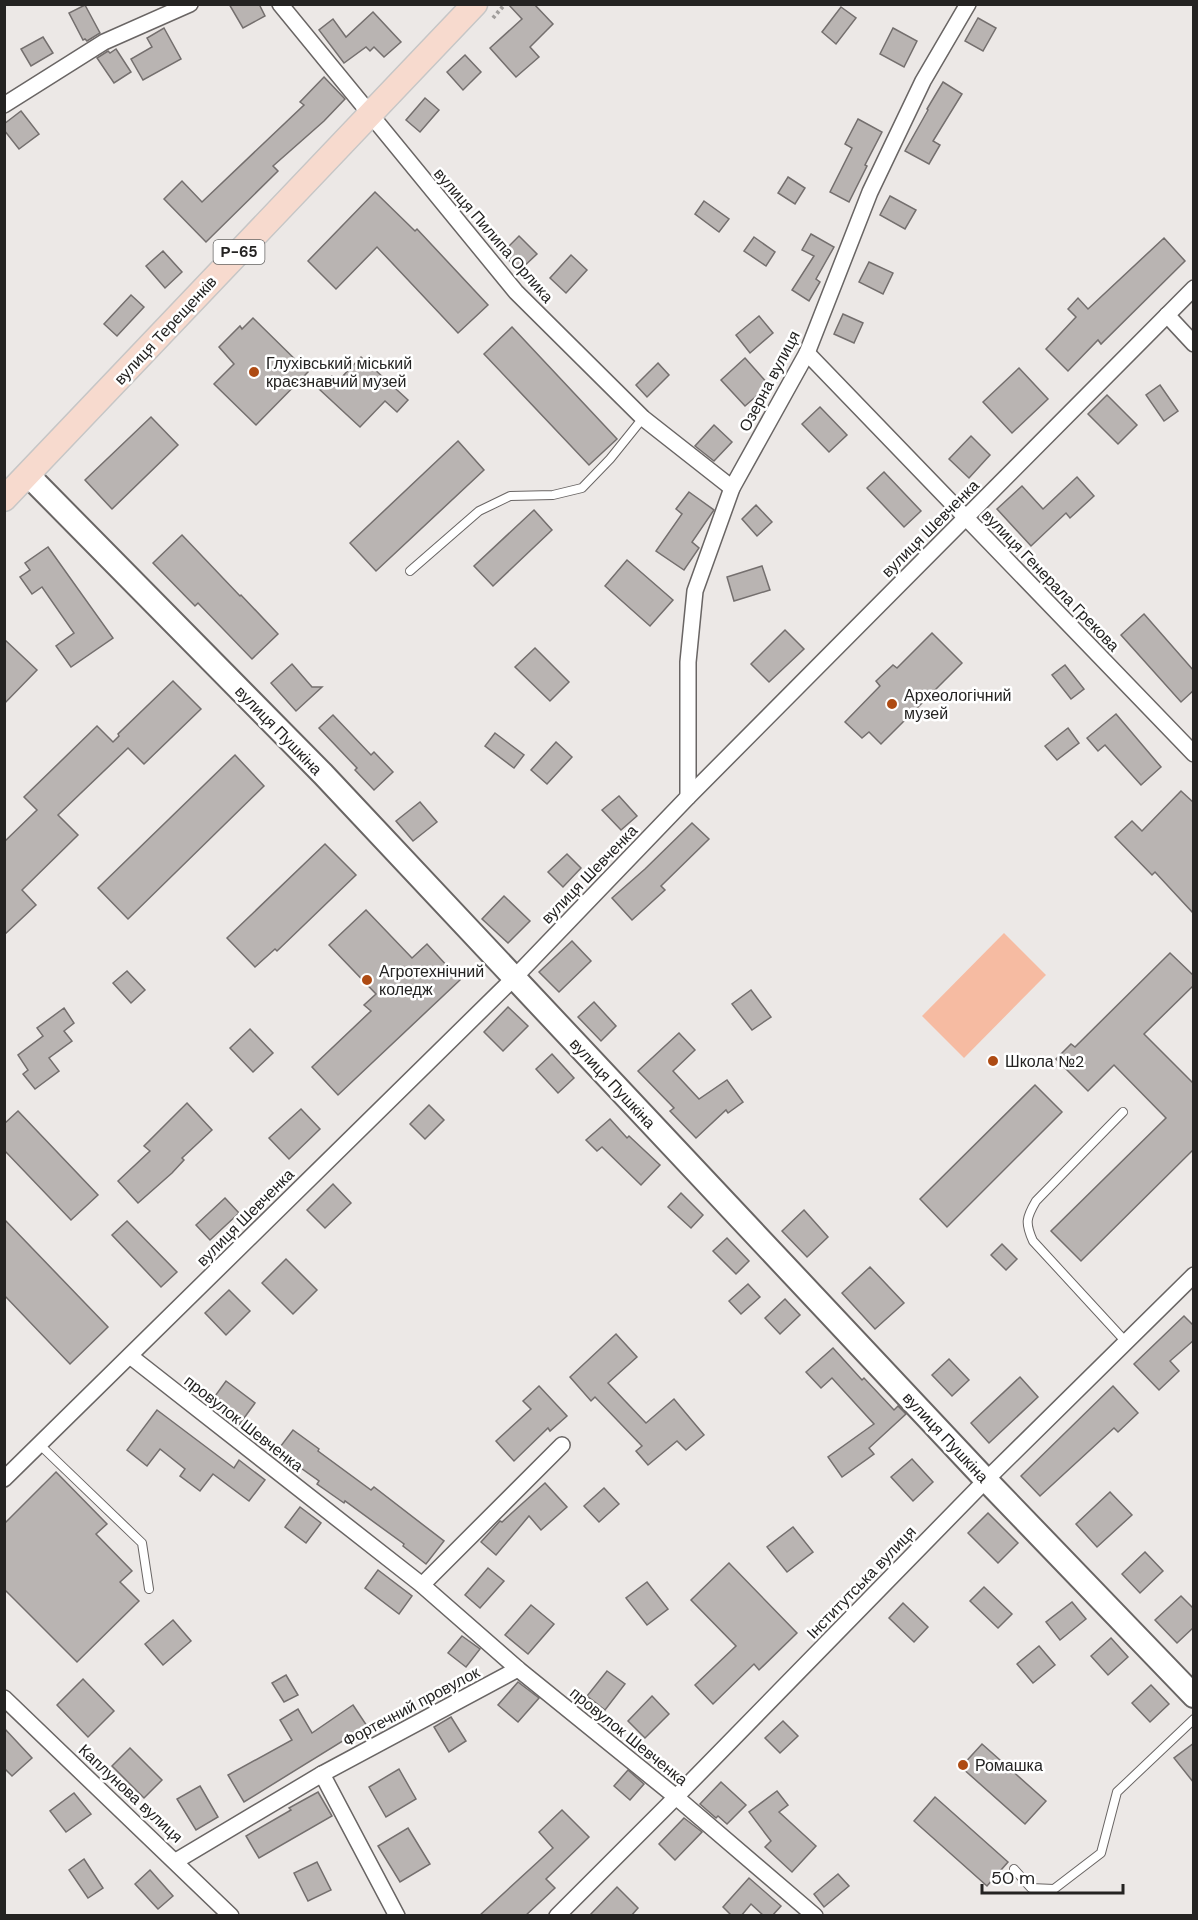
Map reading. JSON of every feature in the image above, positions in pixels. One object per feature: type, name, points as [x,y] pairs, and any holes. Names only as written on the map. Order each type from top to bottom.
[{"type":"main road","name":"вулиця Терещенків","points":[[4,499],[475,4]]},
{"type":"street","points":[[4,105],[104,42],[190,4]]},
{"type":"street","name":"вулиця Пилипа Орлика","points":[[280,4],[516,292],[643,418],[732,488]]},
{"type":"street","name":"Озерна вулиця","points":[[688,797],[688,662],[695,591],[732,488],[807,353],[870,192],[923,81],[968,4]]},
{"type":"street","name":"вулиця Шевченка","points":[[4,1479],[514,978],[688,797],[1194,288]]},
{"type":"street","points":[[1167,315],[1194,344]]},
{"type":"street","name":"вулиця Генерала Грекова","points":[[807,353],[1194,754]]},
{"type":"street","name":"вулиця Пушкіна","points":[[28,475],[315,766],[986,1480],[1194,1696]]},
{"type":"street","name":"Інститутська вулиця","points":[[557,1916],[986,1480],[1194,1275]]},
{"type":"street","name":"провулок Шевченка","points":[[130,1356],[422,1585],[518,1669],[676,1797],[815,1916]]},
{"type":"street","points":[[422,1585],[562,1445]]},
{"type":"street","name":"Фортечний провулок","points":[[176,1861],[322,1774],[518,1669]]},
{"type":"street","name":"Каплунова вулиця","points":[[4,1698],[231,1916]]},
{"type":"street","points":[[322,1774],[398,1916]]},
{"type":"lane","points":[[410,570],[478,511],[510,496],[552,495],[582,488],[610,459],[643,418]]},
{"type":"lane","points":[[1123,1112],[1036,1201],[1026,1225],[1033,1241],[1126,1342]]},
{"type":"lane","points":[[40,1445],[142,1543],[149,1589]]},
{"type":"lane","points":[[1014,1869],[1031,1888],[1054,1889],[1101,1853],[1117,1792],[1194,1719]]},
{"type":"shaded area","points":[[1004,933],[1046,975],[964,1058],[922,1016]]},
{"type":"building","points":[[229,4],[259,4],[265,16],[243,28]]},
{"type":"building","points":[[508,4],[534,4],[553,24],[530,47],[539,57],[516,77],[490,48],[522,19]]},
{"type":"building","points":[[85,5],[100,33],[87,41],[83,40],[69,13]]},
{"type":"building","points":[[841,7],[856,18],[836,44],[822,32]]},
{"type":"building","points":[[373,12],[401,42],[384,57],[374,47],[370,51],[366,47],[344,63],[319,30],[333,19],[346,37]]},
{"type":"building","points":[[978,18],[996,28],[983,51],[965,41]]},
{"type":"building","points":[[164,28],[181,59],[143,80],[131,59],[152,47],[147,38]]},
{"type":"building","points":[[893,28],[917,41],[904,67],[880,54]]},
{"type":"building","points":[[43,37],[53,53],[31,66],[21,49]]},
{"type":"building","points":[[116,49],[131,72],[114,83],[97,58]]},
{"type":"building","points":[[465,55],[481,72],[463,90],[447,72]]},
{"type":"building","points":[[324,77],[345,99],[273,166],[278,171],[206,242],[164,199],[182,181],[202,202],[304,105],[300,102]]},
{"type":"building","points":[[943,82],[962,94],[933,141],[940,145],[929,164],[905,151]]},
{"type":"building","points":[[425,98],[439,110],[420,132],[406,120]]},
{"type":"building","points":[[21,111],[39,134],[19,149],[4,130],[4,124]]},
{"type":"building","points":[[858,119],[882,132],[849,202],[830,192],[852,148],[845,144]]},
{"type":"building","points":[[788,177],[805,188],[795,204],[778,193]]},
{"type":"building","points":[[375,192],[415,231],[417,229],[488,305],[458,333],[377,247],[336,289],[308,261]]},
{"type":"building","points":[[890,196],[916,210],[905,229],[880,215]]},
{"type":"building","points":[[704,201],[729,219],[719,232],[695,214]]},
{"type":"building","points":[[811,234],[834,247],[816,279],[820,282],[809,301],[792,290],[814,256],[802,250]]},
{"type":"building","points":[[519,236],[537,254],[519,271],[502,253]]},
{"type":"building","points":[[754,237],[775,252],[766,266],[744,251]]},
{"type":"building","points":[[1164,238],[1185,261],[1101,344],[1098,340],[1068,371],[1046,349],[1076,317],[1068,309],[1078,298],[1088,309]]},
{"type":"building","points":[[163,251],[182,272],[165,288],[146,266]]},
{"type":"building","points":[[571,255],[587,270],[566,293],[550,278]]},
{"type":"building","points":[[869,262],[893,273],[883,294],[859,282]]},
{"type":"building","points":[[131,295],[144,307],[117,336],[104,324]]},
{"type":"building","points":[[843,314],[863,323],[854,343],[834,334]]},
{"type":"building","points":[[759,316],[773,333],[750,353],[736,335]]},
{"type":"building","name":"Глухівський міський краєзнавчий музей","points":[[253,318],[308,372],[256,425],[214,384],[234,364],[219,347],[240,326],[242,329]]},
{"type":"building","points":[[512,327],[617,439],[589,465],[484,354]]},
{"type":"building","points":[[361,357],[408,400],[397,412],[385,401],[360,427],[319,389],[332,376],[338,381]]},
{"type":"building","points":[[745,358],[769,385],[745,406],[721,380]]},
{"type":"building","points":[[658,363],[669,375],[647,397],[636,385]]},
{"type":"building","points":[[1019,368],[1048,399],[1012,433],[983,402]]},
{"type":"building","points":[[1160,385],[1178,411],[1164,421],[1146,395]]},
{"type":"building","points":[[1107,395],[1137,425],[1118,444],[1088,414]]},
{"type":"building","points":[[820,407],[847,435],[829,452],[802,424]]},
{"type":"building","points":[[151,417],[178,445],[112,509],[85,480]]},
{"type":"building","points":[[714,425],[732,442],[714,461],[695,446]]},
{"type":"building","points":[[971,436],[990,455],[969,478],[949,459]]},
{"type":"building","points":[[458,441],[484,470],[376,571],[350,543]]},
{"type":"building","points":[[884,472],[921,511],[904,527],[867,488]]},
{"type":"building","points":[[1077,477],[1094,496],[1070,518],[1066,513],[1031,546],[997,509],[1022,486],[1043,509]]},
{"type":"building","points":[[689,492],[714,510],[692,542],[699,548],[684,570],[656,551],[682,514],[676,509]]},
{"type":"building","points":[[756,505],[772,522],[757,536],[742,519]]},
{"type":"building","points":[[534,510],[552,530],[493,586],[474,566]]},
{"type":"building","points":[[182,535],[278,634],[252,659],[198,603],[195,606],[153,563]]},
{"type":"building","points":[[48,547],[113,638],[71,667],[56,646],[74,633],[42,587],[32,594],[20,577],[30,570],[25,563]]},
{"type":"building","points":[[627,560],[673,600],[650,626],[605,586]]},
{"type":"building","points":[[762,566],[770,590],[734,601],[727,577]]},
{"type":"building","points":[[1144,614],[1194,671],[1194,690],[1181,702],[1121,635]]},
{"type":"building","points":[[785,630],[804,649],[769,682],[751,664]]},
{"type":"building","name":"Археологічний музей","points":[[932,633],[962,663],[881,744],[869,732],[862,738],[845,722],[880,686],[876,681],[893,665],[897,668]]},
{"type":"building","points":[[4,639],[37,670],[4,704]]},
{"type":"building","points":[[535,648],[569,682],[550,701],[515,667]]},
{"type":"building","points":[[292,664],[312,687],[322,687],[296,711],[271,683]]},
{"type":"building","points":[[1065,665],[1084,689],[1071,699],[1052,675]]},
{"type":"building","points":[[173,681],[201,709],[144,764],[128,748],[58,815],[78,835],[22,890],[36,905],[4,935],[4,842],[37,810],[24,797],[97,726],[113,742],[119,736],[118,734]]},
{"type":"building","points":[[1116,714],[1161,767],[1141,785],[1105,745],[1098,751],[1087,738]]},
{"type":"building","points":[[333,715],[371,755],[374,752],[393,772],[374,790],[355,770],[357,768],[319,728]]},
{"type":"building","points":[[1068,728],[1079,743],[1057,760],[1045,746]]},
{"type":"building","points":[[495,733],[524,755],[514,768],[485,746]]},
{"type":"building","points":[[556,742],[572,757],[547,784],[531,770]]},
{"type":"building","points":[[235,755],[264,786],[128,919],[98,888]]},
{"type":"building","points":[[1181,791],[1194,803],[1194,914],[1155,872],[1152,875],[1115,837],[1132,821],[1142,831]]},
{"type":"building","points":[[619,796],[637,816],[621,830],[602,810]]},
{"type":"building","points":[[420,802],[437,822],[413,841],[396,821]]},
{"type":"building","points":[[692,823],[709,839],[661,886],[665,890],[632,920],[612,898]]},
{"type":"building","points":[[325,844],[356,875],[277,951],[275,949],[255,967],[227,938]]},
{"type":"building","points":[[567,854],[581,868],[563,887],[548,872]]},
{"type":"building","points":[[504,896],[530,921],[508,943],[482,919]]},
{"type":"building","points":[[366,910],[412,958],[427,944],[460,980],[338,1095],[312,1067],[371,1011],[364,1005],[376,994],[329,945]]},
{"type":"building","points":[[572,941],[591,961],[559,992],[539,972]]},
{"type":"building","points":[[1170,953],[1194,976],[1194,985],[1144,1034],[1194,1084],[1194,1149],[1081,1261],[1051,1231],[1166,1118],[1114,1065],[1088,1091],[1056,1059],[1071,1044],[1075,1047]]},
{"type":"building","points":[[127,971],[145,990],[131,1003],[113,983]]},
{"type":"building","points":[[751,990],[771,1017],[752,1030],[732,1004]]},
{"type":"building","points":[[594,1002],[616,1026],[601,1041],[578,1017]]},
{"type":"building","points":[[508,1007],[528,1026],[503,1051],[484,1032]]},
{"type":"building","points":[[64,1008],[74,1023],[64,1031],[72,1041],[49,1058],[59,1071],[35,1089],[23,1074],[28,1070],[18,1055],[43,1036],[37,1028]]},
{"type":"building","points":[[250,1029],[273,1053],[253,1072],[230,1048]]},
{"type":"building","points":[[679,1033],[695,1050],[673,1071],[699,1099],[727,1080],[743,1102],[728,1113],[726,1110],[696,1138],[670,1111],[674,1108],[638,1071]]},
{"type":"building","points":[[552,1054],[574,1078],[558,1093],[536,1069]]},
{"type":"building","points":[[1035,1085],[1062,1112],[947,1227],[920,1199]]},
{"type":"building","points":[[187,1103],[212,1130],[182,1158],[184,1160],[172,1173],[138,1203],[118,1181],[150,1151],[144,1146]]},
{"type":"building","points":[[429,1105],[444,1120],[425,1139],[410,1124]]},
{"type":"building","points":[[301,1109],[320,1129],[289,1159],[269,1138]]},
{"type":"building","points":[[18,1111],[98,1195],[71,1220],[4,1150],[4,1124]]},
{"type":"building","points":[[610,1119],[627,1138],[629,1136],[660,1165],[641,1185],[602,1147],[597,1151],[586,1140]]},
{"type":"building","points":[[333,1184],[351,1203],[325,1228],[307,1210]]},
{"type":"building","points":[[681,1193],[703,1215],[691,1228],[668,1207]]},
{"type":"building","points":[[225,1198],[239,1213],[210,1240],[196,1225]]},
{"type":"building","points":[[804,1210],[828,1237],[807,1257],[782,1231]]},
{"type":"building","points":[[4,1219],[108,1327],[70,1364],[4,1295]]},
{"type":"building","points":[[127,1221],[177,1272],[161,1287],[112,1235]]},
{"type":"building","points":[[727,1238],[749,1261],[736,1274],[713,1251]]},
{"type":"building","points":[[1002,1244],[1017,1259],[1006,1270],[991,1255]]},
{"type":"building","points":[[286,1259],[317,1290],[293,1314],[262,1283]]},
{"type":"building","points":[[870,1267],[904,1303],[875,1329],[842,1293]]},
{"type":"building","points":[[748,1284],[760,1297],[741,1314],[729,1301]]},
{"type":"building","points":[[229,1290],[250,1311],[226,1335],[205,1313]]},
{"type":"building","points":[[785,1299],[800,1315],[780,1334],[765,1318]]},
{"type":"building","points":[[1184,1316],[1194,1326],[1194,1340],[1170,1361],[1179,1371],[1159,1390],[1134,1364]]},
{"type":"building","points":[[616,1334],[637,1357],[608,1383],[646,1423],[674,1399],[704,1435],[686,1450],[677,1441],[648,1465],[636,1451],[642,1446],[595,1397],[591,1401],[570,1377]]},
{"type":"building","points":[[833,1348],[894,1410],[898,1406],[906,1414],[869,1448],[874,1454],[842,1477],[828,1457],[874,1424],[832,1378],[821,1388],[806,1372]]},
{"type":"building","points":[[949,1359],[969,1380],[952,1396],[932,1375]]},
{"type":"building","points":[[1020,1377],[1038,1397],[989,1443],[971,1423]]},
{"type":"building","points":[[226,1381],[255,1403],[239,1425],[210,1403]]},
{"type":"building","points":[[539,1386],[567,1416],[550,1431],[548,1428],[514,1461],[496,1441],[531,1409],[523,1401]]},
{"type":"building","points":[[1113,1386],[1138,1413],[1118,1432],[1114,1428],[1040,1496],[1021,1476]]},
{"type":"building","points":[[157,1410],[234,1468],[239,1460],[265,1480],[249,1501],[213,1474],[200,1491],[180,1476],[185,1469],[160,1449],[147,1466],[127,1450]]},
{"type":"building","points":[[293,1430],[371,1490],[374,1487],[444,1541],[426,1564],[403,1546],[404,1544],[345,1501],[344,1503],[317,1484],[319,1481],[277,1451]]},
{"type":"building","points":[[912,1459],[933,1482],[913,1501],[891,1477]]},
{"type":"building","points":[[56,1472],[107,1524],[96,1534],[132,1571],[120,1582],[139,1601],[77,1662],[4,1589],[4,1524]]},
{"type":"building","points":[[545,1483],[567,1507],[541,1530],[529,1516],[496,1555],[481,1542],[500,1521],[502,1522]]},
{"type":"building","points":[[604,1488],[619,1504],[599,1522],[584,1506]]},
{"type":"building","points":[[1110,1492],[1132,1515],[1097,1547],[1076,1524]]},
{"type":"building","points":[[300,1507],[321,1523],[306,1543],[285,1527]]},
{"type":"building","points":[[988,1513],[1018,1543],[998,1563],[968,1533]]},
{"type":"building","points":[[793,1527],[813,1552],[787,1572],[767,1547]]},
{"type":"building","points":[[1145,1552],[1163,1571],[1140,1593],[1122,1574]]},
{"type":"building","points":[[729,1563],[797,1633],[759,1670],[754,1664],[713,1704],[695,1685],[736,1646],[691,1600]]},
{"type":"building","points":[[488,1568],[504,1581],[480,1608],[465,1595]]},
{"type":"building","points":[[378,1570],[412,1596],[399,1614],[365,1588]]},
{"type":"building","points":[[647,1582],[668,1609],[647,1625],[626,1598]]},
{"type":"building","points":[[984,1587],[1012,1614],[998,1628],[970,1601]]},
{"type":"building","points":[[1181,1596],[1194,1609],[1194,1627],[1177,1643],[1155,1620]]},
{"type":"building","points":[[1072,1602],[1086,1619],[1060,1640],[1046,1622]]},
{"type":"building","points":[[903,1603],[928,1627],[914,1642],[889,1618]]},
{"type":"building","points":[[531,1605],[554,1624],[528,1654],[505,1635]]},
{"type":"building","points":[[173,1620],[191,1641],[163,1665],[145,1644]]},
{"type":"building","points":[[462,1636],[480,1649],[466,1667],[448,1653]]},
{"type":"building","points":[[1111,1638],[1128,1657],[1108,1675],[1091,1656]]},
{"type":"building","points":[[1039,1646],[1055,1665],[1033,1683],[1017,1664]]},
{"type":"building","points":[[607,1671],[625,1684],[605,1710],[587,1696]]},
{"type":"building","points":[[286,1675],[298,1695],[284,1702],[272,1683]]},
{"type":"building","points":[[83,1679],[114,1711],[88,1737],[57,1705]]},
{"type":"building","points":[[518,1682],[539,1698],[518,1722],[498,1705]]},
{"type":"building","points":[[1151,1685],[1169,1704],[1150,1722],[1132,1703]]},
{"type":"building","points":[[652,1696],[669,1714],[645,1738],[628,1721]]},
{"type":"building","points":[[353,1705],[367,1726],[244,1802],[228,1775],[292,1740],[280,1720],[298,1709],[312,1733]]},
{"type":"building","points":[[451,1717],[466,1741],[449,1752],[434,1727]]},
{"type":"building","points":[[783,1721],[798,1736],[780,1753],[765,1738]]},
{"type":"building","points":[[4,1728],[32,1758],[12,1776],[4,1768]]},
{"type":"building","points":[[1194,1743],[1194,1783],[1174,1758]]},
{"type":"building","points":[[982,1744],[1046,1801],[1025,1824],[961,1767]]},
{"type":"building","points":[[130,1748],[162,1780],[144,1798],[112,1766]]},
{"type":"building","points":[[399,1769],[416,1799],[386,1817],[369,1787]]},
{"type":"building","points":[[628,1770],[644,1784],[630,1800],[614,1786]]},
{"type":"building","points":[[721,1782],[746,1805],[727,1824],[700,1804]]},
{"type":"building","points":[[200,1786],[218,1817],[196,1830],[177,1799]]},
{"type":"building","points":[[777,1791],[788,1805],[779,1812],[816,1846],[792,1872],[765,1847],[771,1841],[749,1812]]},
{"type":"building","points":[[318,1792],[332,1816],[259,1858],[246,1836]]},
{"type":"building","points":[[74,1793],[91,1814],[66,1832],[50,1811]]},
{"type":"building","points":[[935,1797],[1008,1862],[987,1886],[914,1821]]},
{"type":"building","points":[[562,1810],[589,1837],[546,1879],[555,1888],[525,1916],[479,1916],[553,1848],[539,1832]]},
{"type":"building","points":[[684,1818],[702,1832],[675,1860],[659,1844]]},
{"type":"building","points":[[408,1828],[430,1864],[400,1882],[378,1846]]},
{"type":"building","points":[[84,1859],[103,1888],[88,1898],[69,1870]]},
{"type":"building","points":[[317,1862],[331,1890],[308,1901],[294,1873]]},
{"type":"building","points":[[150,1870],[173,1896],[158,1909],[135,1884]]},
{"type":"building","points":[[838,1874],[849,1886],[824,1907],[814,1894]]},
{"type":"building","points":[[749,1878],[781,1906],[772,1916],[764,1916],[751,1904],[741,1916],[732,1916],[723,1907]]},
{"type":"building","points":[[617,1887],[638,1908],[631,1916],[589,1916]]},
{"type":"place","name":"Глухівський міський краєзнавчий музей","points":[[254,372]]},
{"type":"place","name":"Археологічний музей","points":[[892,704]]},
{"type":"place","name":"Агротехнічний коледж","points":[[367,980]]},
{"type":"place","name":"Школа №2","points":[[993,1061]]},
{"type":"place","name":"Ромашка","points":[[963,1765]]}]
